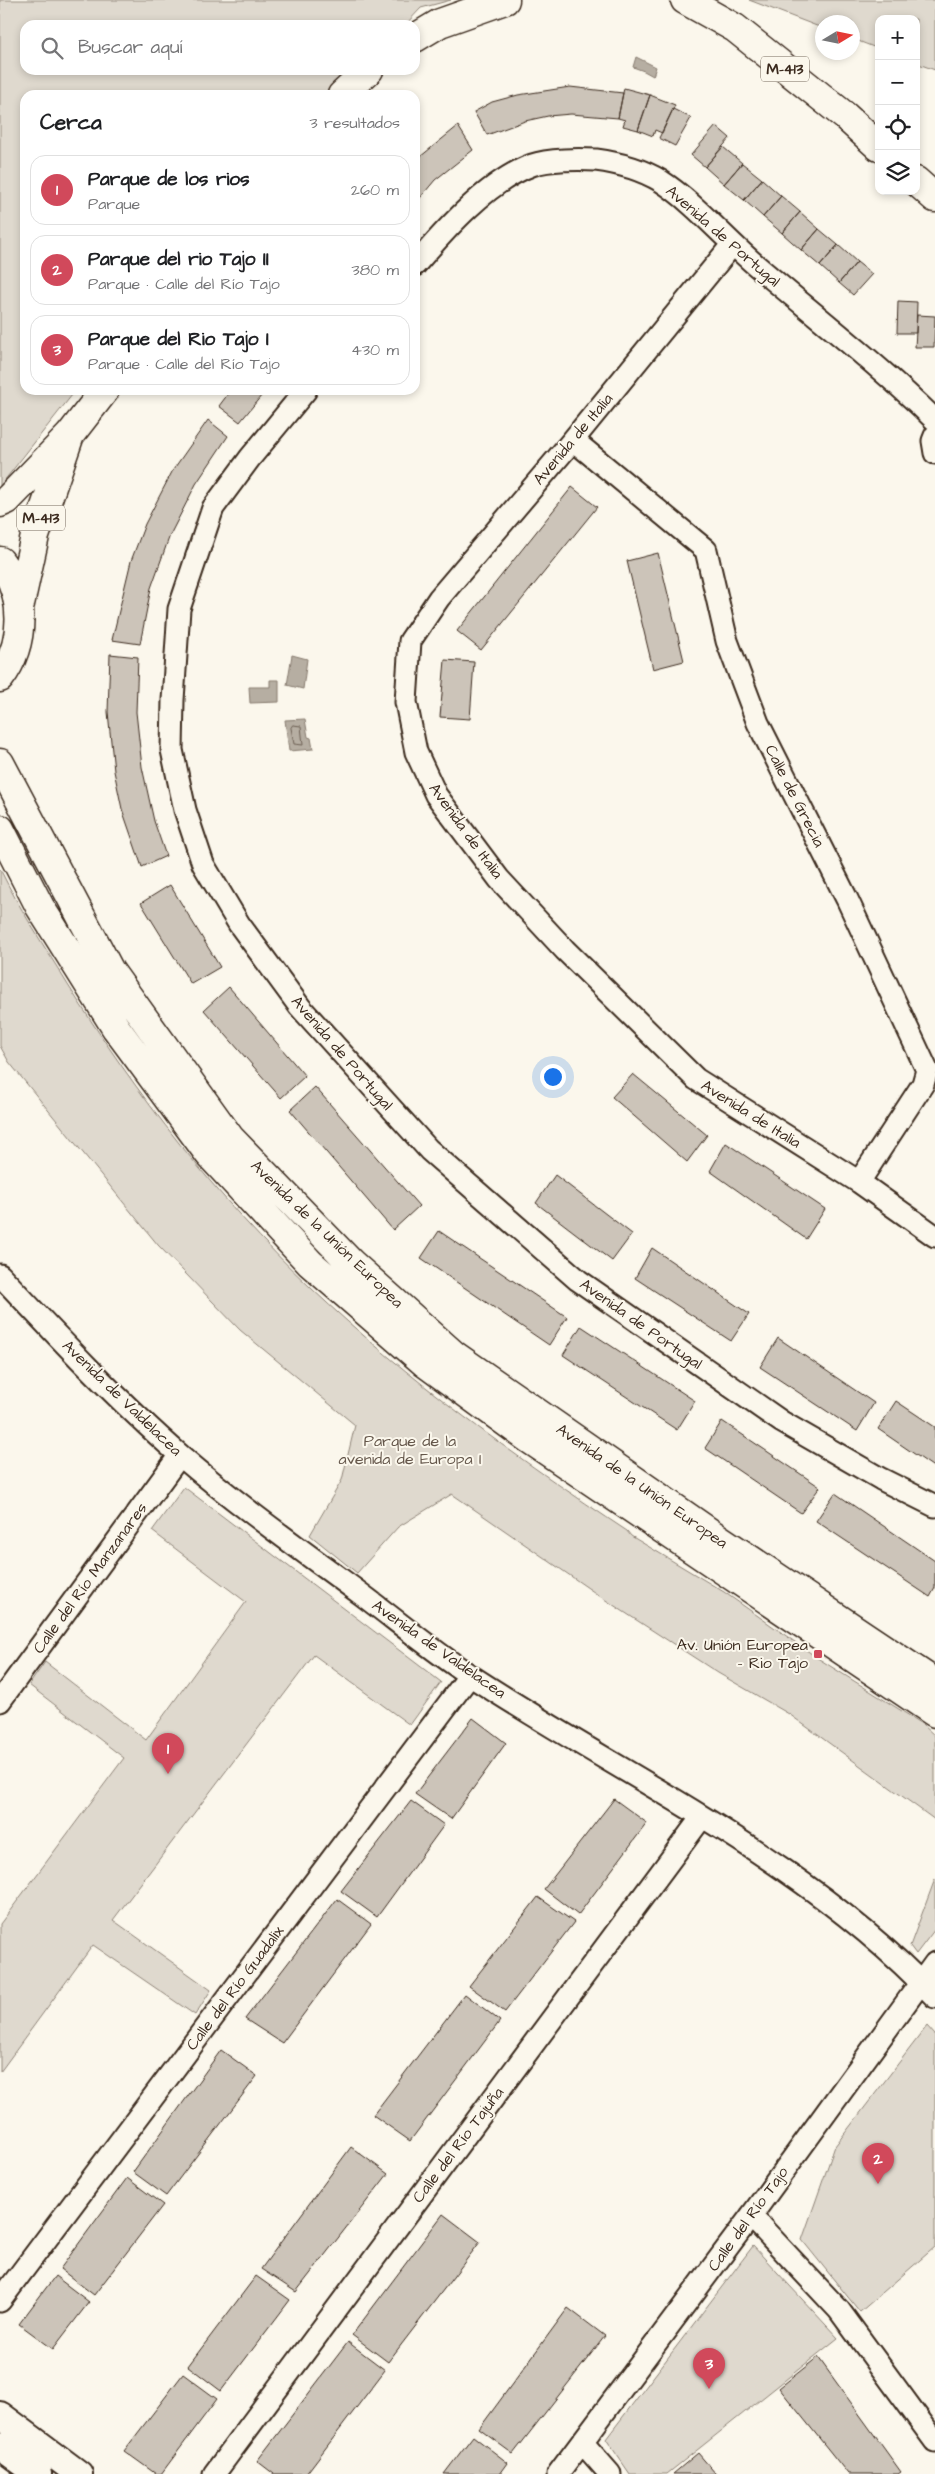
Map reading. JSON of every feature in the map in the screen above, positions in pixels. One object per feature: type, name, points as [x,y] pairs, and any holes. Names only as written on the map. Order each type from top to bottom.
[{"type":"main road","points":[[420,35],[440,23],[505,0]]},
{"type":"main road","name":"M-413","points":[[685,0],[735,28],[845,116],[875,143]]},
{"type":"main road","points":[[347,90],[364,75]]},
{"type":"main road","points":[[920,185],[935,198]]},
{"type":"main road","name":"M-413","points":[[0,503],[7,500],[70,435],[101,395]]},
{"type":"main road","name":"M-413","points":[[0,679],[14,654],[20,629],[20,604],[35,536],[70,435]]},
{"type":"main road","name":"M-413","points":[[0,561],[10,574],[20,604]]},
{"type":"main road","name":"Avenida de la Unión Europea","points":[[0,762],[110,971],[230,1138],[351,1263],[454,1355],[712,1534],[935,1683]]},
{"type":"main road","name":"Avenida de la Unión Europea","points":[[0,829],[40,907],[116,1028],[209,1154],[310,1263],[425,1363],[529,1439],[698,1555],[935,1712]]},
{"type":"street","name":"Avenida de Portugal","points":[[420,259],[458,217],[493,187],[533,164],[579,159],[612,162],[637,169],[661,181],[684,200],[732,245],[896,382],[935,420]]},
{"type":"street","name":"Avenida de Italia","points":[[732,245],[573,440],[439,598],[410,641],[406,702],[416,752],[436,795],[499,879],[565,950],[696,1079],[859,1182],[935,1236]]},
{"type":"street","name":"Avenida de Portugal","points":[[302,395],[250,458],[213,508],[179,609],[172,750],[185,810],[203,864],[239,924],[300,1007],[429,1150],[578,1280],[782,1422],[881,1479],[935,1506]]},
{"type":"street","points":[[935,436],[933,441],[935,453]]},
{"type":"street","name":"Calle de Grecia","points":[[573,440],[706,550],[727,641],[758,723],[847,899],[927,1070],[922,1084],[859,1182]]},
{"type":"street","name":"Avenida de Valdelacea","points":[[0,1275],[67,1346],[180,1456],[254,1514],[470,1675],[702,1817],[822,1896],[920,1982],[935,1998]]},
{"type":"street","name":"Calle del Río Manzanares","points":[[0,1701],[180,1456]]},
{"type":"street","name":"Calle del Río Guadalix","points":[[0,2301],[470,1675]]},
{"type":"street","name":"Calle del Río Tajuña","points":[[214,2474],[702,1817]]},
{"type":"street","name":"Calle del Río Tajo","points":[[558,2474],[751,2216],[935,1963]]},
{"type":"street","points":[[751,2216],[839,2310],[935,2441]]},
{"type":"street","points":[[0,2415],[79,2474]]},
{"type":"street","points":[[582,2442],[610,2474]]},
{"type":"street","points":[[0,2446],[38,2474]]},
{"type":"green space","points":[[0,0],[451,0],[421,8],[410,20],[20,20],[20,75],[357,75],[343,90],[20,90],[20,395],[72,395],[0,486]]},
{"type":"green space","points":[[749,0],[935,0],[935,70],[920,64],[920,15],[875,15],[875,47],[860,42],[860,15],[815,15],[815,25]]},
{"type":"green space","name":"Parque de la avenida de Europa I","points":[[0,869],[68,985],[150,1106],[211,1182],[276,1254],[386,1355],[464,1417],[627,1531],[631,1536],[724,1592],[819,1659],[921,1723],[935,1736],[935,1820],[789,1714],[718,1673],[601,1597],[452,1494],[398,1527],[357,1573],[310,1535],[342,1480],[355,1425],[240,1330],[158,1245],[9,1062],[0,1046]]},
{"type":"green space","points":[[184,1487],[441,1682],[410,1725],[314,1655],[113,1920],[211,1990],[195,2015],[93,1945],[0,2072],[0,1924],[124,1758],[29,1685],[45,1662],[146,1740],[246,1602],[152,1531]]},
{"type":"green space","points":[[935,1879],[935,1929],[916,1954],[910,1946]]},
{"type":"green space","points":[[927,2026],[935,2035],[935,2247],[860,2312],[802,2240],[835,2146]]},
{"type":"green space","points":[[753,2246],[838,2338],[667,2474],[630,2474],[606,2439]]},
{"type":"water","points":[[636,57],[656,67],[653,76],[633,67]]},
{"type":"water","points":[[292,655],[307,659],[303,689],[287,685]]},
{"type":"water","points":[[270,680],[279,680],[279,702],[250,703],[249,687],[270,687]]},
{"type":"water","points":[[305,719],[308,737],[311,738],[313,749],[289,751],[285,720]]},
{"type":"building","points":[[570,87],[623,93],[618,118],[571,114],[548,116],[525,121],[487,135],[474,112],[492,102],[518,95]]},
{"type":"building","points":[[624,88],[650,95],[638,130],[623,126],[625,120],[618,118]]},
{"type":"building","points":[[650,95],[675,105],[662,133],[655,130],[653,136],[638,130]]},
{"type":"building","points":[[673,109],[691,118],[675,146],[659,138]]},
{"type":"building","points":[[458,126],[473,150],[435,180],[420,198],[420,157]]},
{"type":"building","points":[[716,126],[730,138],[705,167],[691,155]]},
{"type":"building","points":[[723,147],[742,163],[724,184],[705,167]]},
{"type":"building","points":[[742,163],[762,179],[744,200],[724,184]]},
{"type":"building","points":[[762,179],[781,196],[763,217],[744,200]]},
{"type":"building","points":[[781,196],[800,212],[782,233],[763,217]]},
{"type":"building","points":[[800,212],[819,229],[801,250],[782,233]]},
{"type":"building","points":[[819,229],[838,245],[820,266],[801,250]]},
{"type":"building","points":[[838,245],[857,262],[839,283],[820,266]]},
{"type":"building","points":[[857,262],[872,274],[853,295],[839,283]]},
{"type":"building","points":[[898,301],[917,302],[916,333],[897,333]]},
{"type":"building","points":[[917,315],[935,316],[934,347],[915,347]]},
{"type":"building","points":[[227,395],[262,395],[240,422],[219,406]]},
{"type":"building","points":[[208,420],[228,436],[196,484],[170,535],[151,588],[140,644],[112,640],[131,561],[145,524],[173,470]]},
{"type":"building","points":[[572,487],[597,507],[481,650],[457,631]]},
{"type":"building","points":[[658,553],[684,661],[653,669],[627,561]]},
{"type":"building","points":[[110,654],[138,657],[136,712],[142,767],[154,821],[166,856],[142,867],[122,809],[114,771],[108,712]]},
{"type":"building","points":[[445,660],[474,662],[470,719],[440,717]]},
{"type":"building","points":[[170,885],[220,967],[191,984],[141,903]]},
{"type":"building","points":[[229,987],[305,1076],[281,1098],[204,1010]]},
{"type":"building","points":[[633,1074],[707,1135],[687,1162],[612,1097]]},
{"type":"building","points":[[315,1087],[419,1206],[393,1230],[290,1110]]},
{"type":"building","points":[[726,1143],[825,1209],[806,1239],[710,1171]]},
{"type":"building","points":[[555,1175],[632,1234],[612,1261],[536,1203]]},
{"type":"building","points":[[439,1231],[567,1317],[549,1345],[421,1258]]},
{"type":"building","points":[[652,1248],[749,1314],[731,1341],[635,1278]]},
{"type":"building","points":[[581,1326],[695,1401],[677,1430],[563,1355]]},
{"type":"building","points":[[778,1338],[874,1403],[857,1431],[760,1367]]},
{"type":"building","points":[[896,1401],[935,1427],[935,1468],[878,1429]]},
{"type":"building","points":[[722,1421],[820,1487],[801,1513],[705,1448]]},
{"type":"building","points":[[835,1493],[935,1561],[935,1588],[930,1597],[816,1521]]},
{"type":"building","points":[[473,1718],[506,1743],[451,1819],[415,1794]]},
{"type":"building","points":[[614,1799],[647,1823],[578,1915],[544,1889]]},
{"type":"building","points":[[411,1801],[444,1825],[377,1917],[341,1891]]},
{"type":"building","points":[[538,1897],[574,1922],[505,2012],[469,1986]]},
{"type":"building","points":[[337,1899],[371,1924],[282,2043],[245,2019]]},
{"type":"building","points":[[465,1994],[500,2021],[410,2141],[373,2115]]},
{"type":"building","points":[[221,2050],[257,2076],[166,2196],[133,2172]]},
{"type":"building","points":[[351,2147],[388,2174],[296,2292],[261,2269]]},
{"type":"building","points":[[127,2178],[163,2205],[94,2295],[60,2269]]},
{"type":"building","points":[[443,2214],[480,2242],[388,2362],[352,2335]]},
{"type":"building","points":[[55,2276],[89,2302],[53,2349],[19,2324]]},
{"type":"building","points":[[256,2276],[290,2300],[221,2391],[188,2366]]},
{"type":"building","points":[[568,2308],[605,2336],[513,2454],[479,2429]]},
{"type":"building","points":[[348,2342],[385,2370],[306,2474],[274,2474],[257,2461]]},
{"type":"building","points":[[818,2357],[901,2472],[898,2474],[848,2474],[779,2388]]},
{"type":"building","points":[[183,2374],[217,2399],[161,2474],[156,2474],[124,2451]]},
{"type":"building","points":[[473,2436],[508,2463],[500,2474],[444,2474]]},
{"type":"building","points":[[698,2453],[716,2474],[673,2474]]},
{"type":"place","name":"Av. Unión Europea - Rio Tajo","points":[[818,1654]]},
{"type":"place","name":"Parque de los rios","points":[[168,1774]]},
{"type":"place","name":"Parque del rio Tajo II","points":[[878,2184]]},
{"type":"place","name":"Parque del Rio Tajo I","points":[[709,2389]]}]
